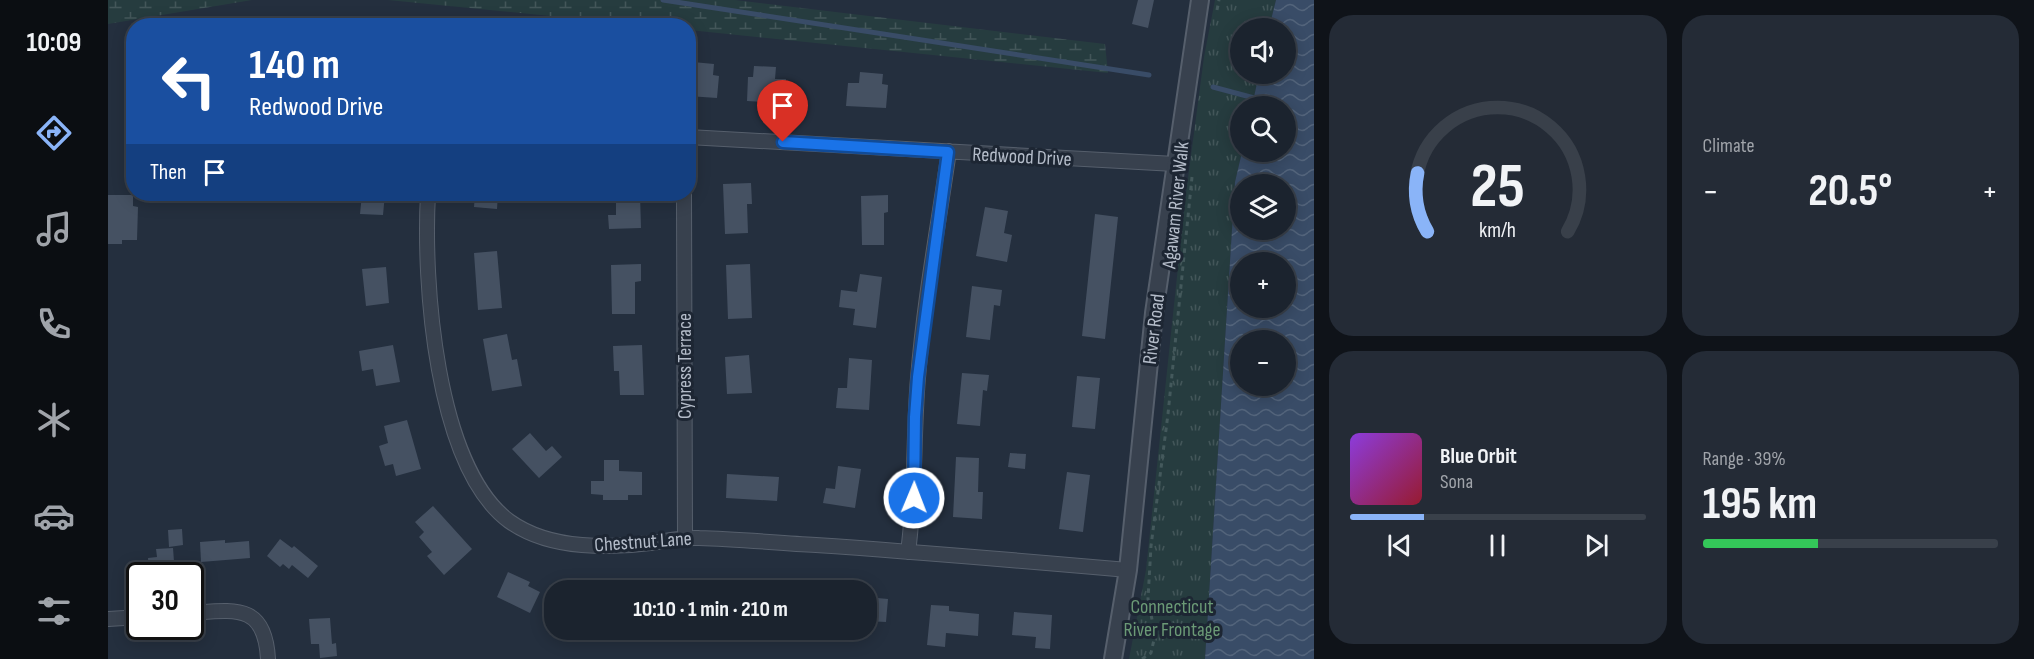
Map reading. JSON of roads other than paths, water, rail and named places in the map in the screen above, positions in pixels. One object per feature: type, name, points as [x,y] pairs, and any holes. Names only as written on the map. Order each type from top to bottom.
[{"type":"street","name":"River Road","points":[[1113,659],[1128,570],[1154,313],[1200,0]]},
{"type":"street","name":"Redwood Drive","points":[[696,137],[1175,164]]},
{"type":"street","points":[[908,552],[913,512],[918,377],[948,152]]},
{"type":"street","name":"Chestnut Lane","points":[[428,201],[428,272],[441,376],[459,449],[471,475],[488,500],[509,521],[524,530],[540,537],[566,543],[615,546],[685,538],[908,552],[1128,570]]},
{"type":"street","name":"Cypress Terrace","points":[[684,201],[685,538]]},
{"type":"street","points":[[204,612],[222,611],[248,614],[262,629],[268,659]]},
{"type":"street","points":[[108,620],[126,618]]},
{"type":"water","points":[[1276,0],[1314,0],[1314,659],[1205,659],[1230,262],[1230,318],[1296,318],[1296,252],[1231,252],[1231,240],[1296,240],[1296,174],[1237,174],[1240,162],[1296,162],[1296,96],[1254,96],[1257,84],[1296,84],[1296,18],[1272,18]]},
{"type":"waterway","points":[[663,0],[1149,75]]},
{"type":"waterway","points":[[1213,87],[1247,96]]},
{"type":"park label","name":"Connecticut River Frontage","points":[[1172,618]]}]
